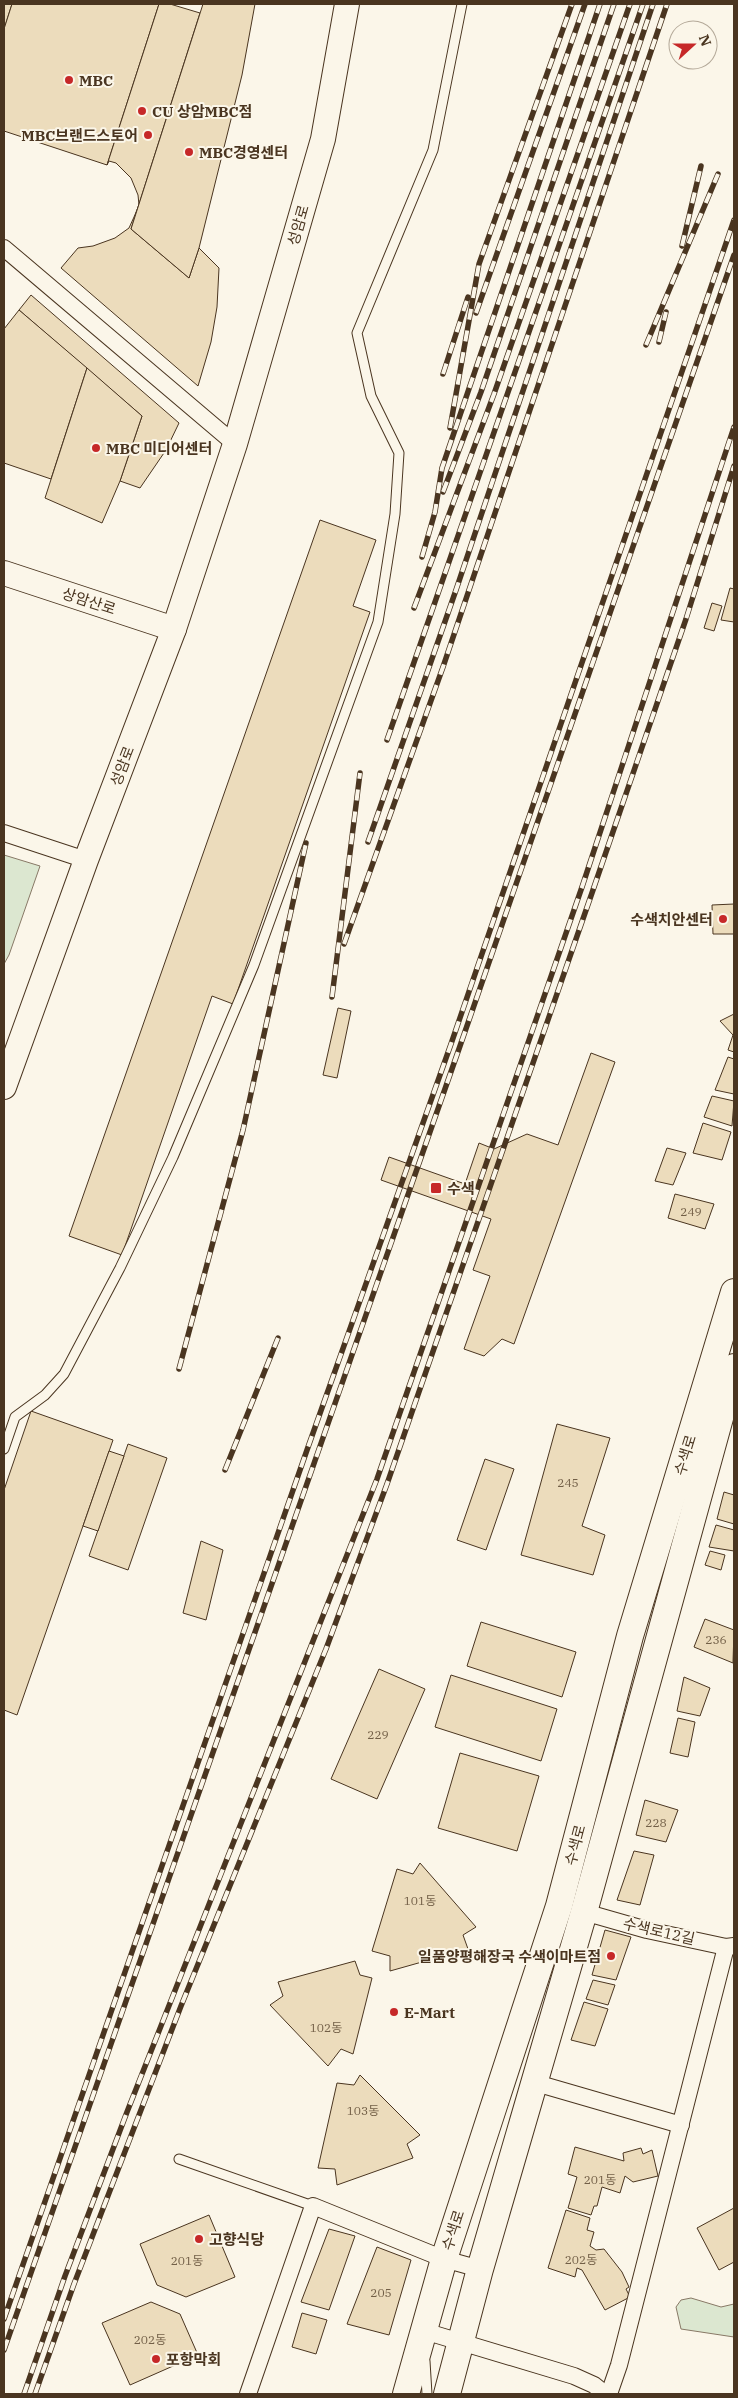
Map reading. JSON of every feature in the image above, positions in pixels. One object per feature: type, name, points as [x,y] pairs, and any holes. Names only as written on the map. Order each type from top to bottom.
[{"type":"main road","name":"성암로","points":[[4,1087],[86,860],[174,628],[235,444],[323,139],[347,4]]},
{"type":"main road","name":"상암산로","points":[[4,573],[174,628]]},
{"type":"main road","name":"수색로","points":[[406,2394],[444,2259],[559,1906],[630,1636],[734,1292]]},
{"type":"main road","name":"수색로","points":[[447,2394],[480,2269],[536,2083],[584,1912],[734,1367]]},
{"type":"main road","points":[[610,1712],[620,1706],[629,1706],[637,1718]]},
{"type":"street","points":[[4,248],[235,444]]},
{"type":"street","points":[[4,833],[86,860]]},
{"type":"street","name":"수색로12길","points":[[584,1912],[647,1930],[730,1946]]},
{"type":"street","points":[[424,2331],[574,2376],[594,2385],[607,2394],[619,2365],[681,2125],[730,1946]]},
{"type":"street","points":[[536,2083],[681,2125]]},
{"type":"street","points":[[248,2394],[313,2206],[444,2259],[480,2269]]},
{"type":"lane","points":[[4,1449],[16,1417],[45,1395],[64,1374],[120,1268],[173,1157],[254,965],[378,622],[395,514],[399,453],[371,396],[357,333],[433,150],[462,4]]},
{"type":"lane","points":[[179,2159],[313,2206]]},
{"type":"lane","points":[[424,2331],[427,2394]]},
{"type":"green space","points":[[4,855],[40,866],[9,955],[4,964]]},
{"type":"green space","points":[[691,2298],[721,2307],[734,2304],[734,2337],[681,2329],[676,2307],[681,2300]]},
{"type":"building","points":[[4,4],[12,4],[4,29]]},
{"type":"building","name":"MBC","points":[[12,4],[159,4],[107,165],[4,131],[4,29]]},
{"type":"building","points":[[159,4],[170,4],[200,13],[139,204],[138,195],[131,178],[116,163],[109,161],[107,165]]},
{"type":"building","name":"MBC경영센터","points":[[203,4],[255,4],[242,75],[199,248],[189,278],[131,229]]},
{"type":"building","points":[[138,208],[131,229],[189,278],[199,248],[219,268],[217,307],[211,342],[198,386],[61,268],[78,248],[93,246],[115,238],[129,228]]},
{"type":"building","points":[[31,295],[179,423],[166,450],[140,488],[120,481],[142,416],[19,310]]},
{"type":"building","points":[[19,310],[87,368],[51,479],[4,463],[4,329]]},
{"type":"building","name":"MBC 미디어센터","points":[[87,368],[142,416],[120,481],[102,523],[45,498]]},
{"type":"building","points":[[320,520],[376,540],[353,606],[370,612],[233,1004],[212,996],[122,1255],[69,1236]]},
{"type":"building","points":[[730,588],[734,589],[734,622],[721,620]]},
{"type":"building","points":[[712,603],[722,606],[714,631],[704,628]]},
{"type":"building","name":"수색치안센터","points":[[734,904],[734,934],[713,934],[712,905]]},
{"type":"building","points":[[338,1008],[351,1011],[337,1078],[323,1075]]},
{"type":"building","points":[[734,1014],[734,1052],[728,1050],[733,1035],[720,1021]]},
{"type":"building","points":[[591,1053],[615,1062],[514,1344],[502,1339],[484,1356],[464,1349],[490,1276],[473,1270],[491,1219],[381,1180],[389,1157],[465,1184],[479,1143],[494,1149],[527,1134],[558,1145]]},
{"type":"building","points":[[728,1057],[734,1059],[734,1094],[715,1090]]},
{"type":"building","points":[[712,1096],[734,1101],[732,1126],[704,1117]]},
{"type":"building","points":[[703,1123],[731,1132],[722,1160],[693,1153]]},
{"type":"building","points":[[667,1148],[686,1153],[673,1185],[655,1181]]},
{"type":"building","points":[[675,1194],[714,1204],[705,1229],[668,1218]]},
{"type":"building","points":[[31,1411],[113,1440],[17,1715],[4,1710],[4,1490]]},
{"type":"building","points":[[557,1424],[610,1438],[582,1526],[605,1535],[593,1575],[521,1555]]},
{"type":"building","points":[[128,1444],[167,1458],[128,1570],[89,1556]]},
{"type":"building","points":[[109,1451],[124,1456],[98,1531],[83,1526]]},
{"type":"building","points":[[485,1459],[514,1469],[486,1550],[457,1540]]},
{"type":"building","points":[[724,1492],[734,1495],[734,1524],[717,1519]]},
{"type":"building","points":[[716,1525],[734,1530],[734,1551],[709,1547]]},
{"type":"building","points":[[201,1541],[223,1550],[206,1620],[183,1613]]},
{"type":"building","points":[[710,1551],[725,1555],[721,1570],[705,1565]]},
{"type":"building","points":[[705,1619],[734,1630],[733,1663],[694,1647]]},
{"type":"building","points":[[481,1622],[576,1652],[562,1697],[467,1666]]},
{"type":"building","points":[[379,1669],[425,1689],[377,1799],[331,1779]]},
{"type":"building","points":[[451,1675],[557,1709],[541,1761],[435,1727]]},
{"type":"building","points":[[684,1677],[710,1688],[700,1716],[677,1711]]},
{"type":"building","points":[[678,1718],[695,1722],[688,1757],[670,1753]]},
{"type":"building","points":[[460,1753],[539,1776],[517,1851],[438,1828]]},
{"type":"building","points":[[645,1800],[678,1810],[666,1842],[636,1835]]},
{"type":"building","points":[[634,1851],[654,1855],[640,1905],[617,1900]]},
{"type":"building","points":[[420,1863],[476,1927],[463,1935],[468,1949],[390,1971],[390,1956],[372,1951],[397,1869],[413,1874]]},
{"type":"building","name":"일품양평해장국 수색이마트점","points":[[605,1930],[631,1937],[616,1980],[592,1975]]},
{"type":"building","points":[[355,1961],[360,1975],[372,1978],[353,2054],[341,2049],[328,2066],[270,2005],[283,1996],[278,1982]]},
{"type":"building","points":[[593,1980],[615,1985],[608,2005],[586,1999]]},
{"type":"building","points":[[584,2002],[608,2009],[595,2046],[571,2040]]},
{"type":"building","points":[[360,2075],[420,2135],[407,2144],[413,2158],[337,2185],[335,2169],[318,2168],[337,2083],[354,2085]]},
{"type":"building","points":[[575,2147],[624,2161],[623,2153],[641,2148],[643,2154],[652,2150],[658,2176],[633,2182],[625,2176],[620,2193],[602,2187],[597,2206],[594,2206],[591,2215],[568,2208],[577,2177],[568,2174]]},
{"type":"building","points":[[734,2208],[734,2262],[719,2270],[697,2228]]},
{"type":"building","points":[[566,2210],[590,2218],[587,2230],[594,2232],[590,2246],[596,2250],[604,2249],[622,2272],[629,2287],[626,2289],[630,2297],[605,2310],[582,2270],[577,2268],[575,2277],[548,2268]]},
{"type":"building","points":[[209,2215],[235,2277],[186,2297],[157,2285],[140,2244]]},
{"type":"building","points":[[329,2229],[355,2236],[329,2310],[301,2302]]},
{"type":"building","points":[[377,2247],[411,2260],[389,2335],[347,2324]]},
{"type":"building","points":[[151,2302],[180,2314],[198,2355],[130,2385],[102,2323]]},
{"type":"building","points":[[302,2313],[327,2320],[316,2354],[292,2347]]},
{"type":"railway","points":[[450,428],[479,264],[572,4]]},
{"type":"railway","points":[[476,313],[585,4]]},
{"type":"railway","points":[[422,557],[435,512],[442,468],[600,4]]},
{"type":"railway","points":[[443,492],[481,392],[614,4]]},
{"type":"railway","points":[[414,608],[494,394],[630,4]]},
{"type":"railway","points":[[387,740],[643,4]]},
{"type":"railway","points":[[368,842],[456,590],[653,4]]},
{"type":"railway","points":[[344,944],[443,667],[667,4]]},
{"type":"railway","points":[[682,246],[701,166]]},
{"type":"railway","points":[[646,345],[718,174]]},
{"type":"railway","points":[[4,2319],[307,1450],[451,1044],[734,220]]},
{"type":"railway","points":[[4,2350],[460,1046],[734,255]]},
{"type":"railway","points":[[443,374],[468,297]]},
{"type":"railway","points":[[659,342],[666,312]]},
{"type":"railway","points":[[24,2394],[65,2276],[127,2112],[377,1479],[582,887],[734,427]]},
{"type":"railway","points":[[35,2394],[74,2284],[181,2006],[326,1649],[387,1484],[686,619],[734,466]]},
{"type":"railway","points":[[332,997],[360,773]]},
{"type":"railway","points":[[179,1369],[243,1130],[306,843]]},
{"type":"railway","points":[[225,1470],[278,1338]]},
{"type":"place","name":"MBC","points":[[69,80]]},
{"type":"place","name":"CU 상암MBC점","points":[[142,111]]},
{"type":"place","name":"MBC브랜드스토어","points":[[148,135]]},
{"type":"place","name":"MBC경영센터","points":[[189,152]]},
{"type":"place","name":"MBC 미디어센터","points":[[96,448]]},
{"type":"place","name":"수색치안센터","points":[[723,919]]},
{"type":"place","name":"수색","points":[[436,1188]]},
{"type":"place","name":"일품양평해장국 수색이마트점","points":[[611,1956]]},
{"type":"place","name":"E-Mart","points":[[394,2012]]},
{"type":"place","name":"고향식당","points":[[199,2239]]},
{"type":"place","name":"포항막회","points":[[156,2359]]}]
